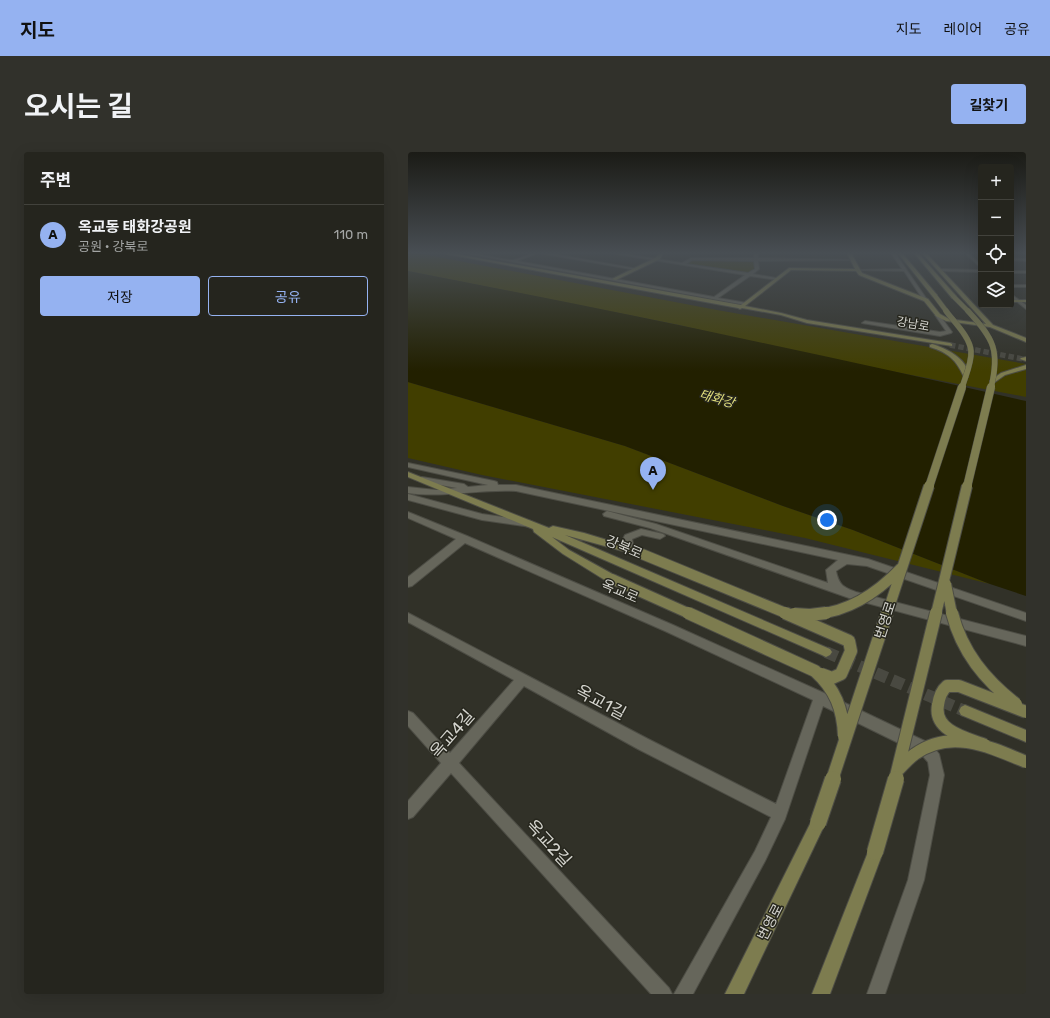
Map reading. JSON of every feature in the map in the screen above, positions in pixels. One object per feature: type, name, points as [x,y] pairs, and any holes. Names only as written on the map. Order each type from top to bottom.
[{"type":"main road","name":"강남로","points":[[655,292],[781,314],[807,321],[951,343]]},
{"type":"main road","points":[[740,308],[760,292]]},
{"type":"main road","points":[[910,292],[930,298],[938,315],[948,320],[991,326],[1026,340]]},
{"type":"main road","name":"번영로","points":[[734,994],[818,823],[966,376],[970,356],[969,345],[962,332],[926,292]]},
{"type":"main road","points":[[821,994],[875,852],[898,771],[993,382],[995,360],[994,348],[985,332],[951,292]]},
{"type":"main road","points":[[961,292],[991,326]]},
{"type":"main road","points":[[968,300],[974,300]]},
{"type":"main road","points":[[1014,301],[1026,301]]},
{"type":"main road","points":[[745,304],[781,314]]},
{"type":"main road","points":[[740,308],[802,322],[924,343],[936,347],[951,355],[963,366],[966,376]]},
{"type":"main road","points":[[993,382],[1009,372],[1026,367]]},
{"type":"main road","name":"강북로","points":[[410,475],[531,524],[826,652]]},
{"type":"main road","points":[[531,524],[584,536],[637,552],[780,611],[849,642],[851,651],[841,674],[832,678],[815,671],[612,579],[566,552],[547,539],[531,524]]},
{"type":"main road","points":[[780,611],[810,615],[840,611],[856,604],[875,592],[894,576],[904,564]]},
{"type":"main road","points":[[945,578],[949,603],[956,629],[969,656],[990,682],[1005,696],[1026,711]]},
{"type":"main road","points":[[815,671],[832,688],[839,702],[844,720],[844,746]]},
{"type":"main road","points":[[1026,711],[959,686],[952,685],[946,686],[942,691],[937,712],[939,719],[944,726],[952,731],[1026,762]]},
{"type":"main road","points":[[965,711],[1026,736]]},
{"type":"main road","points":[[898,771],[909,758],[918,751],[929,745],[942,741],[969,741],[985,746]]},
{"type":"street","points":[[685,292],[745,304]]},
{"type":"street","points":[[715,298],[723,292]]},
{"type":"street","points":[[925,292],[930,298]]},
{"type":"street","points":[[1014,297],[1026,308]]},
{"type":"street","points":[[865,323],[940,334],[948,333],[949,332],[938,315]]},
{"type":"street","points":[[408,465],[868,563],[1026,617]]},
{"type":"street","points":[[410,475],[438,483],[518,495],[632,520],[852,595]]},
{"type":"street","points":[[408,490],[426,493],[453,492],[501,486],[516,488]]},
{"type":"street","points":[[408,497],[475,515],[531,524]]},
{"type":"street","name":"옥교로","points":[[408,515],[672,628],[820,696],[926,749],[934,759],[937,775],[916,880],[876,994]]},
{"type":"street","points":[[637,552],[629,546],[627,541],[628,537],[641,532],[649,532],[852,595],[1026,641]]},
{"type":"street","points":[[408,583],[464,538]]},
{"type":"street","points":[[852,595],[834,585],[831,570],[845,560],[868,563]]},
{"type":"street","name":"옥교1길","points":[[408,617],[643,744],[780,814]]},
{"type":"street","name":"옥교4길","points":[[408,812],[523,680]]},
{"type":"street","points":[[683,994],[760,856],[780,814],[820,696]]},
{"type":"street","name":"옥교2길","points":[[408,717],[663,994]]},
{"type":"shaded area","points":[[515,292],[624,292],[1026,364],[1026,397],[802,354],[679,325]]},
{"type":"shaded area","points":[[408,382],[625,446],[783,506],[853,530],[990,584],[805,538],[482,475],[408,458]]},
{"type":"water","name":"태화강","points":[[408,292],[514,292],[718,333],[1026,401],[1026,596],[990,584],[853,530],[783,506],[625,446],[408,382]]},
{"type":"tunnel","points":[[950,345],[1023,359]]},
{"type":"tunnel","points":[[826,652],[965,711]]},
{"type":"place","name":"옥교동 태화강공원","points":[[653,490]]}]
